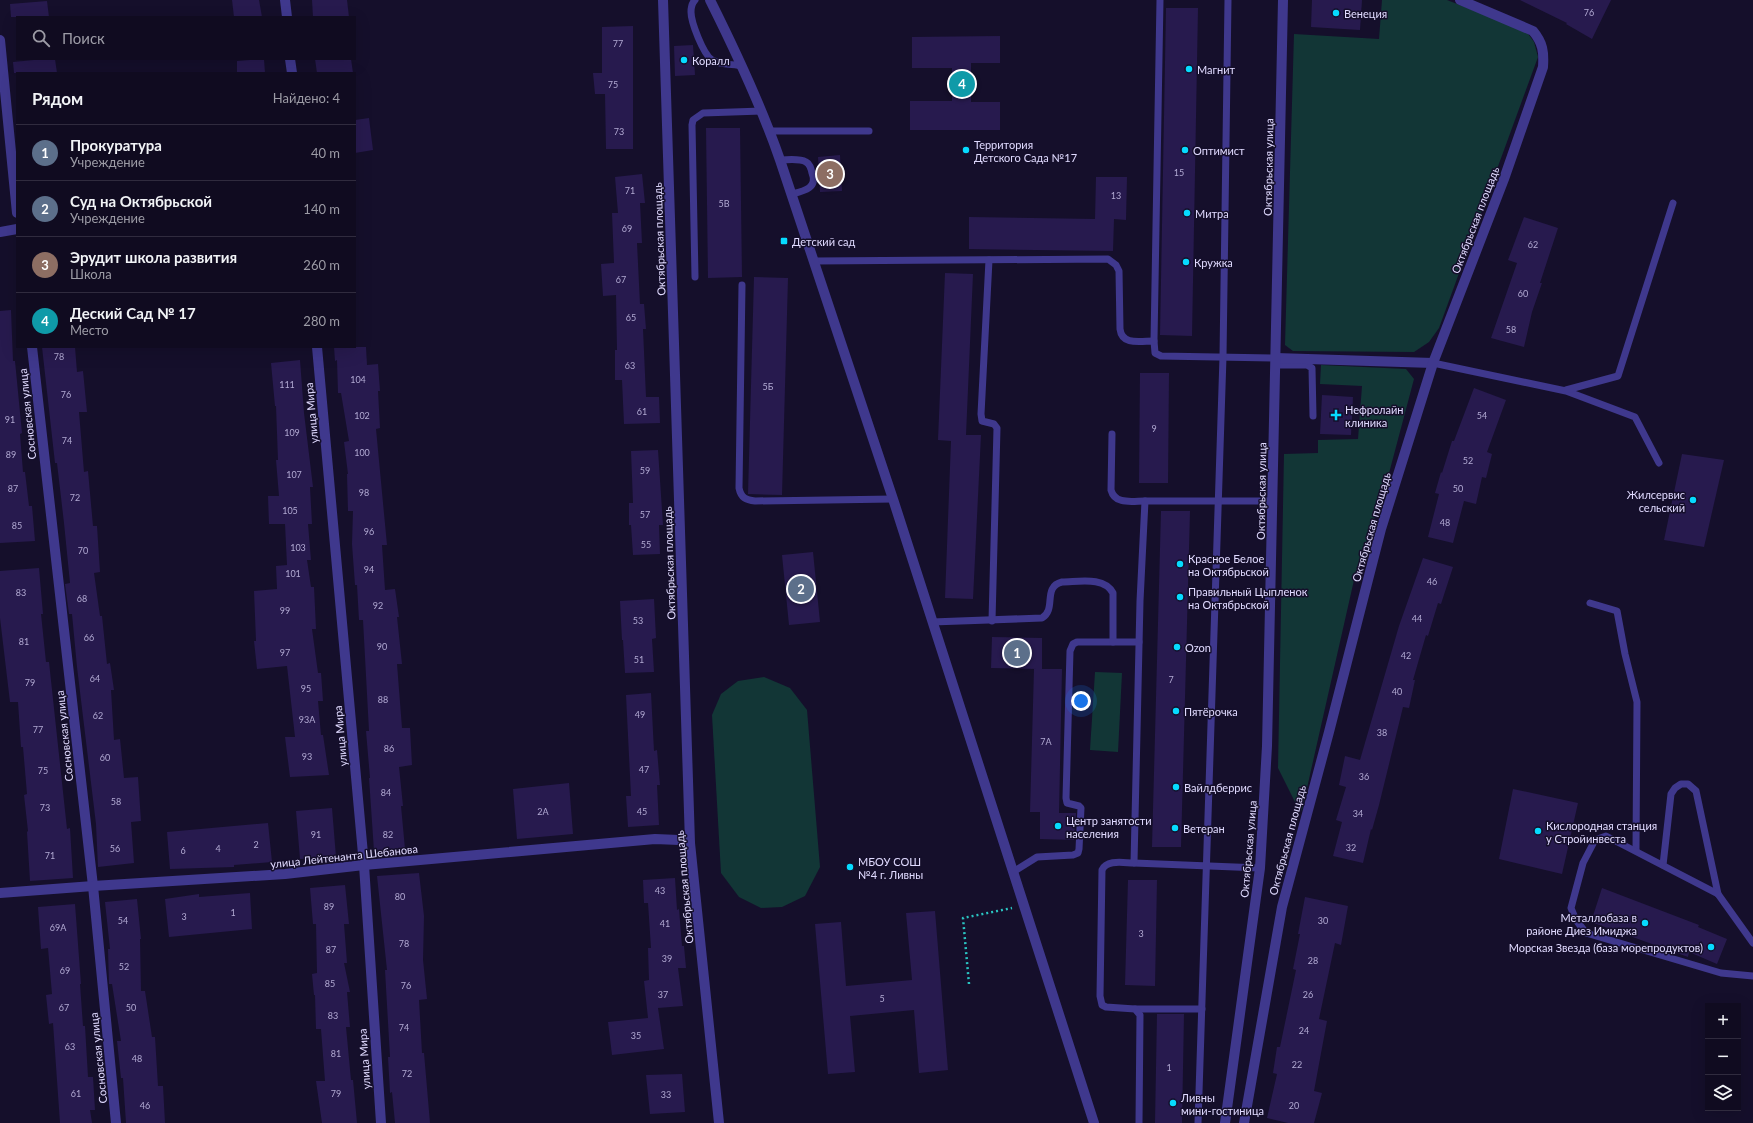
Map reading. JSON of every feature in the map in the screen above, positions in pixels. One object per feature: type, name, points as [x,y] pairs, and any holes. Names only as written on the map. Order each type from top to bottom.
[{"type":"street","points":[[285,0],[287,16]]},
{"type":"street","name":"Октябрьская площадь","points":[[663,0],[690,843],[719,1123]]},
{"type":"street","points":[[710,0],[762,111],[815,261],[1094,1123]]},
{"type":"street","name":"Октябрьская улица","points":[[1225,1123],[1260,868],[1268,746],[1283,0]]},
{"type":"street","name":"Октябрьская площадь","points":[[1244,1123],[1282,907],[1381,529],[1433,363],[1504,179],[1543,67],[1544,53],[1540,39],[1533,31],[1460,0]]},
{"type":"street","points":[[0,40],[16,203]]},
{"type":"street","points":[[290,60],[292,72]]},
{"type":"street","points":[[0,232],[16,229]]},
{"type":"street","name":"Сосновская улица","points":[[32,348],[93,886],[116,1123]]},
{"type":"street","name":"улица Мира","points":[[317,348],[364,865],[381,1123]]},
{"type":"street","points":[[1276,362],[1433,363]]},
{"type":"street","name":"улица Лейтенанта Шебанова","points":[[0,893],[285,874],[364,865],[656,839],[679,840],[690,843]]},
{"type":"lane","points":[[695,0],[691,15],[705,52],[715,62],[742,66]]},
{"type":"lane","points":[[1160,0],[1155,353],[1158,356],[1223,358],[1307,365],[1312,368],[1313,416]]},
{"type":"lane","points":[[1198,1123],[1208,866],[1223,358],[1228,0]]},
{"type":"lane","points":[[695,277],[693,120],[703,113],[762,111]]},
{"type":"lane","points":[[770,131],[869,131]]},
{"type":"lane","points":[[780,160],[804,161],[809,164],[812,172],[814,178],[811,187],[806,191],[792,194]]},
{"type":"lane","points":[[1566,390],[1618,376],[1673,203]]},
{"type":"lane","points":[[815,261],[1099,258],[1111,261],[1118,267],[1120,274],[1121,336],[1124,339],[1131,341],[1154,341]]},
{"type":"lane","points":[[989,260],[981,414],[982,421],[994,424],[997,428],[992,621]]},
{"type":"lane","points":[[742,285],[739,488],[743,498],[749,501],[893,499]]},
{"type":"lane","points":[[1433,363],[1566,390],[1635,417],[1659,463]]},
{"type":"lane","points":[[1112,434],[1111,490],[1112,495],[1116,499],[1145,501],[1273,501]]},
{"type":"lane","points":[[1134,863],[1139,642],[1145,501]]},
{"type":"lane","points":[[932,622],[1042,618],[1049,610],[1051,590],[1058,583],[1096,582],[1106,585],[1112,593],[1113,642]]},
{"type":"lane","points":[[1590,603],[1617,610],[1625,654],[1637,702],[1636,850]]},
{"type":"lane","points":[[1013,872],[1037,857],[1073,856],[1078,852],[1081,808],[1078,806],[1069,805],[1066,798],[1070,651],[1073,644],[1077,642],[1139,642]]},
{"type":"lane","points":[[1664,865],[1671,794],[1680,784],[1688,784],[1696,790],[1718,894],[1753,943]]},
{"type":"lane","points":[[1718,894],[1636,850],[1606,836],[1595,840],[1583,863],[1571,908],[1576,920],[1586,932],[1721,974],[1753,976]]},
{"type":"lane","points":[[1202,1009],[1135,1009],[1106,1007],[1102,1005],[1100,996],[1102,870],[1104,866],[1110,863],[1260,868]]},
{"type":"lane","points":[[1135,1009],[1140,1014],[1139,1123]]},
{"type":"path","points":[[969,984],[963,918],[1024,905]]},
{"type":"green space","points":[[1382,0],[1447,0],[1526,31],[1534,42],[1538,57],[1439,328],[1429,342],[1414,352],[1293,351],[1285,345],[1294,34],[1379,39]]},
{"type":"green space","points":[[1321,365],[1406,369],[1414,379],[1388,477],[1354,580],[1302,810],[1298,813],[1296,804],[1278,768],[1284,454],[1318,453],[1318,440],[1358,439],[1362,386],[1320,384]]},
{"type":"green space","points":[[1095,672],[1122,673],[1118,752],[1090,750]]},
{"type":"green space","points":[[764,677],[790,688],[807,710],[820,867],[805,896],[782,907],[761,908],[739,897],[721,873],[712,715],[721,694],[738,681]]},
{"type":"building","points":[[232,0],[259,0],[262,16],[234,16]]},
{"type":"building","points":[[312,0],[347,0],[349,16],[313,16]]},
{"type":"building","name":"Венеция","points":[[1312,0],[1362,0],[1360,30],[1311,27]]},
{"type":"building","points":[[1520,0],[1611,0],[1592,39],[1566,24],[1567,23]]},
{"type":"building","points":[[47,1],[49,16],[11,17],[10,4]]},
{"type":"building","points":[[1166,8],[1198,8],[1192,336],[1160,335]]},
{"type":"building","points":[[633,26],[633,149],[606,149],[605,94],[595,94],[593,73],[602,73],[602,27]]},
{"type":"building","points":[[1000,36],[1000,63],[971,63],[971,102],[1000,102],[1000,130],[910,130],[910,101],[952,101],[952,68],[912,68],[912,37]]},
{"type":"building","name":"Коралл","points":[[693,45],[695,75],[675,76],[674,46]]},
{"type":"building","points":[[55,60],[57,72],[14,73],[13,62]]},
{"type":"building","points":[[264,60],[265,72],[237,72],[237,61]]},
{"type":"building","points":[[315,60],[351,60],[353,72],[317,72]]},
{"type":"building","points":[[369,118],[373,150],[356,153],[356,120]]},
{"type":"building","points":[[706,128],[740,128],[742,277],[708,278]]},
{"type":"building","points":[[840,155],[842,191],[820,192],[818,157]]},
{"type":"building","points":[[642,174],[645,203],[640,203],[642,243],[637,243],[640,304],[644,304],[646,329],[643,329],[646,397],[659,397],[660,423],[624,424],[622,380],[615,380],[615,350],[617,350],[616,295],[603,296],[601,264],[614,263],[612,213],[618,213],[615,177]]},
{"type":"building","points":[[1096,177],[1127,177],[1126,220],[1114,219],[1113,251],[969,249],[969,217],[1095,219]]},
{"type":"building","points":[[1524,217],[1558,228],[1540,283],[1542,283],[1532,312],[1524,347],[1491,338],[1517,263],[1508,260]]},
{"type":"building","points":[[945,273],[973,274],[966,435],[981,435],[973,599],[945,598],[951,441],[938,440]]},
{"type":"building","points":[[754,277],[788,278],[782,495],[748,494]]},
{"type":"building","points":[[11,310],[13,361],[15,361],[22,433],[20,434],[23,472],[25,472],[29,506],[32,506],[35,541],[0,543],[0,311]]},
{"type":"building","points":[[366,347],[367,365],[378,364],[380,428],[376,429],[387,545],[382,545],[385,590],[395,589],[399,617],[397,617],[402,664],[397,664],[402,728],[410,728],[412,765],[399,767],[405,849],[374,851],[366,731],[369,731],[363,620],[359,620],[357,585],[355,585],[352,544],[353,511],[348,511],[348,474],[344,442],[349,441],[341,393],[338,393],[337,360],[335,361],[334,348]]},
{"type":"building","points":[[42,348],[75,348],[77,372],[83,371],[87,412],[79,412],[84,472],[88,471],[93,526],[97,526],[100,572],[94,573],[100,616],[102,616],[107,664],[110,663],[114,690],[111,690],[114,740],[120,739],[124,778],[138,777],[141,821],[131,822],[134,863],[98,867],[96,824],[72,614],[69,614],[65,584],[70,583],[57,463],[55,463]]},
{"type":"building","points":[[300,360],[304,413],[313,487],[310,487],[312,524],[308,524],[311,560],[307,560],[311,587],[314,587],[316,629],[312,629],[318,673],[321,673],[323,701],[318,701],[321,735],[323,735],[329,775],[290,777],[285,737],[295,737],[287,666],[257,669],[254,641],[256,641],[254,591],[277,589],[276,566],[287,565],[285,524],[269,524],[268,496],[279,496],[276,460],[278,460],[276,406],[271,363]]},
{"type":"building","points":[[1140,373],[1169,373],[1168,483],[1139,483]]},
{"type":"building","points":[[1474,388],[1506,400],[1487,452],[1492,454],[1486,478],[1482,477],[1476,504],[1464,501],[1453,543],[1428,537],[1439,494],[1435,493],[1441,472],[1442,473],[1452,441],[1454,441]]},
{"type":"building","name":"Нефролайн клиника","points":[[1322,395],[1353,397],[1351,435],[1320,434]]},
{"type":"building","points":[[658,450],[663,525],[659,525],[660,554],[633,555],[631,525],[629,525],[629,503],[633,503],[631,451]]},
{"type":"building","name":"Жилсервис сельский","points":[[1682,454],[1724,460],[1704,547],[1664,540]]},
{"type":"building","points":[[1161,511],[1190,511],[1181,847],[1152,847]]},
{"type":"building","points":[[813,552],[820,622],[789,625],[782,555]]},
{"type":"building","points":[[1423,558],[1453,567],[1441,604],[1438,603],[1428,636],[1426,635],[1413,680],[1415,680],[1409,708],[1403,707],[1363,863],[1333,856],[1342,822],[1336,820],[1346,787],[1339,785],[1345,756],[1360,760],[1399,626]]},
{"type":"building","points":[[39,568],[43,614],[41,614],[46,662],[49,662],[67,829],[70,828],[73,878],[30,881],[28,831],[24,795],[27,794],[23,747],[21,747],[18,702],[10,702],[0,618],[0,571]]},
{"type":"building","points":[[654,599],[656,638],[652,639],[654,672],[625,673],[620,601]]},
{"type":"building","points":[[992,637],[1042,638],[1042,669],[1062,669],[1059,813],[1076,813],[1074,840],[1040,839],[1040,812],[1030,812],[1034,669],[1038,669],[991,668]]},
{"type":"building","points":[[651,693],[654,751],[657,750],[660,785],[657,785],[659,825],[628,827],[626,796],[631,796],[626,695]]},
{"type":"building","points":[[569,783],[573,834],[517,839],[513,789]]},
{"type":"building","name":"Кислородная станция у Стройинвеста","points":[[1513,789],[1578,803],[1562,874],[1499,859]]},
{"type":"building","points":[[332,808],[336,857],[300,859],[296,811]]},
{"type":"building","points":[[268,823],[272,862],[234,865],[234,867],[170,869],[167,832]]},
{"type":"building","points":[[419,873],[424,916],[423,960],[427,999],[419,1000],[422,1053],[424,1053],[430,1123],[395,1123],[392,1092],[390,1093],[388,1057],[390,1057],[385,970],[387,970],[377,876]]},
{"type":"building","points":[[675,878],[677,910],[679,909],[682,946],[684,946],[686,968],[678,968],[683,1006],[658,1008],[664,1049],[612,1055],[608,1022],[648,1018],[644,981],[649,980],[648,948],[651,948],[648,903],[644,903],[643,880]]},
{"type":"building","points":[[1128,880],[1157,880],[1155,986],[1125,985]]},
{"type":"building","points":[[345,885],[349,924],[344,924],[347,963],[344,963],[350,992],[347,992],[350,1027],[346,1027],[357,1123],[322,1123],[316,1081],[325,1081],[321,1029],[316,1029],[315,995],[312,974],[317,973],[316,924],[313,924],[310,888]]},
{"type":"building","name":"Металлобаза в районе Диез Имиджа","points":[[1602,888],[1699,925],[1698,927],[1727,939],[1717,964],[1689,952],[1688,957],[1591,922]]},
{"type":"building","points":[[250,893],[252,929],[169,937],[165,899],[199,894],[199,897]]},
{"type":"building","points":[[1305,897],[1348,906],[1341,945],[1335,943],[1319,1019],[1327,1021],[1314,1091],[1322,1093],[1314,1123],[1288,1123],[1267,1118],[1277,1074],[1273,1073],[1277,1047],[1280,1047],[1296,970],[1293,969]]},
{"type":"building","points":[[137,899],[141,939],[141,991],[145,991],[152,1037],[155,1037],[158,1086],[163,1086],[165,1123],[126,1123],[123,1078],[121,1078],[117,1041],[121,1041],[112,984],[109,984],[108,949],[110,949],[105,902]]},
{"type":"building","points":[[75,904],[88,1077],[93,1077],[95,1110],[90,1110],[92,1123],[60,1123],[53,1023],[49,1024],[46,995],[52,994],[48,948],[41,949],[38,907]]},
{"type":"building","points":[[935,911],[948,1070],[919,1073],[914,1010],[850,1016],[855,1072],[828,1074],[815,924],[841,922],[846,986],[912,980],[906,913]]},
{"type":"building","points":[[1157,1014],[1184,1014],[1182,1123],[1155,1123]]},
{"type":"building","points":[[682,1074],[685,1112],[650,1114],[646,1075]]},
{"type":"place","name":"Венеция","points":[[1336,13]]},
{"type":"place","name":"Коралл","points":[[684,60]]},
{"type":"place","name":"Магнит","points":[[1189,69]]},
{"type":"place","name":"Деский Сад № 17","points":[[962,84]]},
{"type":"place","name":"Территория Детского Сада №17","points":[[966,150]]},
{"type":"place","name":"Оптимист","points":[[1185,150]]},
{"type":"place","name":"Эрудит школа развития","points":[[830,174]]},
{"type":"place","name":"Митра","points":[[1187,213]]},
{"type":"place","name":"Детский сад","points":[[784,241]]},
{"type":"place","name":"Кружка","points":[[1186,262]]},
{"type":"place","name":"Нефролайн клиника","points":[[1336,415]]},
{"type":"place","name":"Жилсервис сельский","points":[[1693,500]]},
{"type":"place","name":"Красное Белое на Октябрьской","points":[[1180,564]]},
{"type":"place","name":"Суд на Октябрьской","points":[[801,589]]},
{"type":"place","name":"Правильный Цыпленок на Октябрьской","points":[[1180,597]]},
{"type":"place","name":"Ozon","points":[[1177,647]]},
{"type":"place","name":"Прокуратура","points":[[1017,653]]},
{"type":"place","name":"Пятёрочка","points":[[1176,711]]},
{"type":"place","name":"Вайлдберрис","points":[[1176,787]]},
{"type":"place","name":"Центр занятости населения","points":[[1058,826]]},
{"type":"place","name":"Ветеран","points":[[1175,828]]},
{"type":"place","name":"Кислородная станция у Стройинвеста","points":[[1538,831]]},
{"type":"place","name":"МБОУ СОШ №4 г. Ливны","points":[[850,867]]},
{"type":"place","name":"Металлобаза в районе Диез Имиджа","points":[[1645,923]]},
{"type":"place","name":"Морская Звезда (база морепродуктов)","points":[[1711,947]]},
{"type":"place","name":"Ливны мини-гостиница","points":[[1173,1103]]}]
